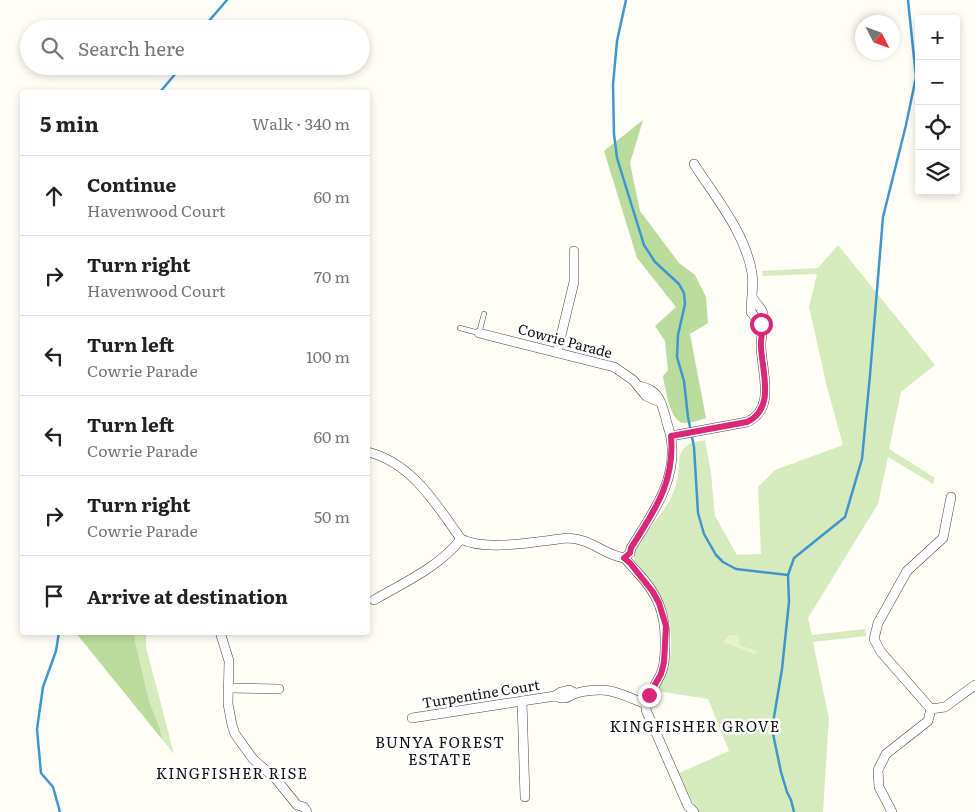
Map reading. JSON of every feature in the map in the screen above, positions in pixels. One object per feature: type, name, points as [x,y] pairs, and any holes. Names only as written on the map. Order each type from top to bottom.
[{"type":"street","points":[[671,436],[747,422],[756,417],[762,409],[765,395],[761,348],[763,313],[753,298],[752,274],[744,244],[694,164]]},
{"type":"street","points":[[557,352],[574,282],[574,252]]},
{"type":"street","name":"Cowrie Parade","points":[[479,333],[614,368],[627,375],[639,386],[654,390],[664,408],[671,436],[671,468],[664,493],[631,548],[630,553],[624,558]]},
{"type":"street","points":[[370,453],[392,462],[420,484],[461,539],[479,544],[494,545],[574,538],[586,541],[612,555],[624,558],[630,563],[653,592],[659,603],[666,626],[663,666],[646,704],[647,716],[689,810]]},
{"type":"street","points":[[931,709],[881,652],[874,639],[878,623],[907,571],[943,538],[951,497]]},
{"type":"street","points":[[374,600],[439,562],[461,539]]},
{"type":"street","points":[[221,635],[229,661],[229,715],[240,743],[253,759],[284,788],[298,808],[304,807],[307,812]]},
{"type":"street","points":[[931,709],[945,707],[975,685]]},
{"type":"street","points":[[229,688],[279,689]]},
{"type":"street","name":"Turpentine Court","points":[[412,718],[555,696],[569,690],[575,694],[605,690],[646,704]]},
{"type":"street","points":[[522,701],[525,797]]},
{"type":"street","points":[[892,812],[879,787],[878,770],[886,754],[928,721],[931,709]]},
{"type":"lane","points":[[479,333],[484,314]]},
{"type":"lane","name":"Cowrie Parade","points":[[460,328],[479,333]]},
{"type":"green space","points":[[643,120],[630,163],[640,211],[679,263],[695,275],[706,297],[708,323],[690,334],[706,418],[689,423],[678,421],[671,410],[663,376],[668,370],[665,341],[655,326],[676,307],[637,258],[604,151]]},
{"type":"green space","points":[[838,245],[935,365],[901,392],[889,449],[935,478],[933,484],[888,457],[878,504],[808,618],[812,635],[865,629],[866,636],[813,642],[829,719],[823,812],[697,812],[679,773],[729,751],[708,699],[657,691],[664,678],[671,650],[669,622],[660,594],[636,565],[635,552],[642,538],[670,500],[677,481],[680,454],[688,444],[705,440],[711,473],[715,516],[737,555],[761,554],[758,487],[775,470],[843,445],[827,387],[809,307],[817,274],[763,276],[762,271],[818,268]]},
{"type":"green space","points":[[78,635],[146,635],[146,647],[174,754]]},
{"type":"green space","points":[[78,635],[134,635],[149,702],[162,739]]},
{"type":"green space","points":[[730,635],[736,635],[740,639],[739,645],[757,651],[756,654],[723,642]]},
{"type":"waterway","points":[[210,20],[227,0]]},
{"type":"waterway","points":[[626,0],[617,41],[613,85],[614,134],[617,158],[644,245],[655,262],[679,284],[684,293],[685,304],[678,335],[677,357],[684,381],[694,447],[698,513],[704,534],[716,555],[723,562],[736,569],[788,575]]},
{"type":"waterway","points":[[794,812],[781,772],[772,729],[782,669],[789,602],[788,575],[794,558],[845,517],[862,459],[883,217],[916,77],[908,0]]},
{"type":"waterway","points":[[162,90],[174,75]]},
{"type":"waterway","points":[[59,635],[56,651],[43,687],[37,729],[41,773],[53,787],[60,812]]},
{"type":"district","name":"KINGFISHER GROVE","points":[[695,727]]},
{"type":"district","name":"BUNYA FOREST ESTATE","points":[[440,752]]},
{"type":"district","name":"KINGFISHER RISE","points":[[232,774]]},
{"type":"route","points":[[649,695],[661,674],[664,662],[666,626],[657,598],[649,585],[624,558],[630,553],[631,548],[664,493],[671,468],[671,436],[747,422],[756,417],[762,409],[765,395],[761,348],[763,329],[761,324]]}]
